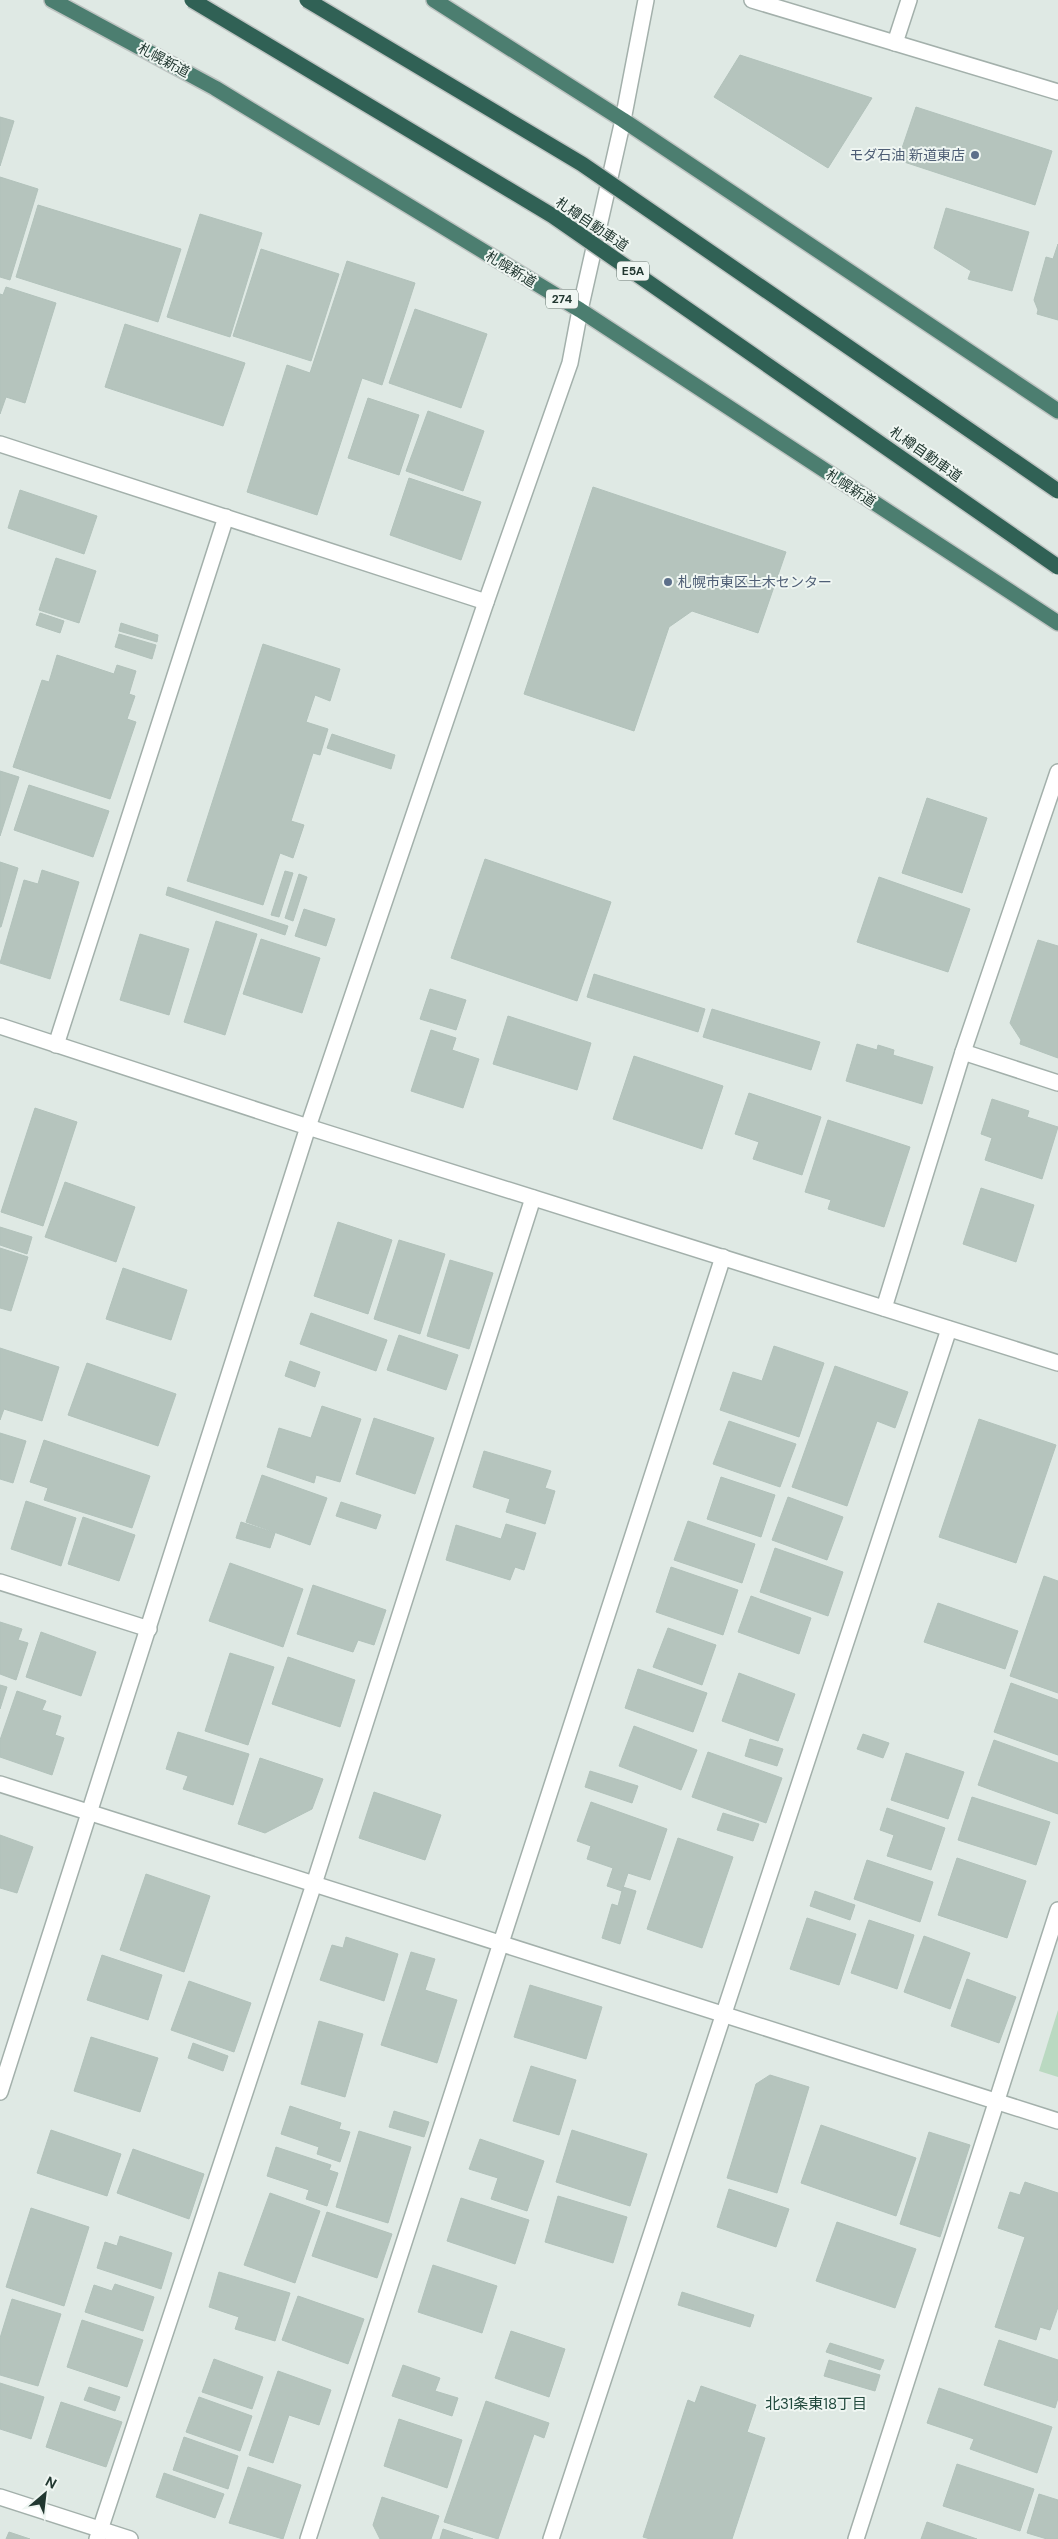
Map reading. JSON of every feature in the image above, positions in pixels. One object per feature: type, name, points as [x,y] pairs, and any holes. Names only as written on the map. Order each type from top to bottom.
[{"type":"highway","name":"札幌新道","points":[[52,0],[215,88],[580,310],[1058,623]]},
{"type":"highway","name":"札樽自動車道","points":[[192,0],[553,216],[1058,567]]},
{"type":"highway","points":[[307,0],[582,164],[1058,491]]},
{"type":"highway","points":[[434,0],[623,120],[1058,411]]},
{"type":"street","points":[[0,2092],[88,1812],[150,1629],[308,1126],[486,602],[570,363],[580,310],[623,120],[646,0]]},
{"type":"street","points":[[752,0],[1058,92]]},
{"type":"street","points":[[895,44],[909,0]]},
{"type":"street","points":[[0,444],[486,602]]},
{"type":"street","points":[[56,1044],[226,517]]},
{"type":"street","points":[[884,1308],[963,1052],[1058,772]]},
{"type":"street","points":[[0,1026],[533,1198],[1058,1363]]},
{"type":"street","points":[[963,1052],[1058,1083]]},
{"type":"street","points":[[99,2534],[314,1884],[533,1198]]},
{"type":"street","points":[[308,2539],[723,1257]]},
{"type":"street","points":[[551,2539],[949,1329]]},
{"type":"street","points":[[0,1582],[150,1629]]},
{"type":"street","points":[[0,1784],[1058,2121]]},
{"type":"street","points":[[856,2539],[1058,1910]]},
{"type":"street","points":[[0,2497],[99,2534],[130,2539]]},
{"type":"green space","points":[[1058,2010],[1058,2077],[1039,2071]]},
{"type":"building","points":[[740,55],[872,98],[828,168],[714,97]]},
{"type":"building","name":"モダ石油 新道東店","points":[[916,107],[1052,151],[1035,205],[898,160]]},
{"type":"building","points":[[0,117],[14,121],[0,166]]},
{"type":"building","points":[[0,177],[38,189],[10,280],[0,277]]},
{"type":"building","points":[[38,205],[181,249],[158,322],[16,277]]},
{"type":"building","points":[[946,208],[1029,232],[1012,291],[968,279],[971,271],[934,248]]},
{"type":"building","points":[[200,214],[262,233],[230,337],[167,317]]},
{"type":"building","points":[[1058,244],[1058,320],[1037,314],[1038,310],[1034,300],[1046,257],[1053,259]]},
{"type":"building","points":[[261,249],[339,274],[311,361],[233,336]]},
{"type":"building","points":[[347,261],[415,283],[382,385],[362,378],[317,515],[247,492],[287,365],[310,373]]},
{"type":"building","points":[[6,287],[56,303],[25,403],[6,397],[0,414],[0,294],[3,295]]},
{"type":"building","points":[[415,309],[487,334],[461,408],[389,383]]},
{"type":"building","points":[[125,324],[245,363],[223,426],[105,387]]},
{"type":"building","points":[[368,398],[419,415],[399,475],[348,458]]},
{"type":"building","points":[[428,411],[484,431],[463,491],[406,471]]},
{"type":"building","points":[[409,478],[481,502],[461,560],[390,535]]},
{"type":"building","name":"札幌市東区土木センター","points":[[593,487],[786,552],[758,633],[692,611],[669,627],[634,731],[524,694]]},
{"type":"building","points":[[20,490],[97,516],[84,554],[8,528]]},
{"type":"building","points":[[56,558],[96,571],[79,623],[39,610]]},
{"type":"building","points":[[40,613],[64,621],[60,633],[36,625]]},
{"type":"building","points":[[121,623],[158,635],[157,642],[119,631]]},
{"type":"building","points":[[119,634],[156,645],[152,659],[115,647]]},
{"type":"building","points":[[263,644],[340,669],[330,701],[315,695],[306,722],[328,729],[320,755],[313,753],[291,821],[304,825],[293,858],[280,853],[263,905],[187,881]]},
{"type":"building","points":[[57,655],[114,674],[117,665],[136,671],[129,694],[135,696],[127,719],[136,722],[110,799],[13,767],[42,680],[49,682]]},
{"type":"building","points":[[332,734],[395,755],[391,769],[327,748]]},
{"type":"building","points":[[0,771],[19,777],[0,836]]},
{"type":"building","points":[[29,785],[109,811],[93,857],[14,830]]},
{"type":"building","points":[[927,798],[987,818],[962,893],[902,873]]},
{"type":"building","points":[[485,859],[611,902],[577,1001],[451,958]]},
{"type":"building","points":[[0,862],[18,868],[1,927],[0,927]]},
{"type":"building","points":[[42,870],[79,882],[50,979],[0,963],[24,880],[38,884]]},
{"type":"building","points":[[285,871],[293,873],[279,917],[271,915]]},
{"type":"building","points":[[299,874],[307,877],[293,921],[285,918]]},
{"type":"building","points":[[879,877],[970,909],[948,972],[857,942]]},
{"type":"building","points":[[168,887],[288,926],[285,935],[166,895]]},
{"type":"building","points":[[304,909],[335,919],[326,946],[295,936]]},
{"type":"building","points":[[216,921],[257,934],[225,1035],[184,1022]]},
{"type":"building","points":[[140,934],[189,949],[169,1015],[120,1000]]},
{"type":"building","points":[[261,939],[320,958],[302,1013],[243,994]]},
{"type":"building","points":[[1038,940],[1058,946],[1058,1058],[1020,1044],[1021,1040],[1010,1023]]},
{"type":"building","points":[[594,974],[705,1009],[698,1032],[587,997]]},
{"type":"building","points":[[430,989],[466,1000],[456,1030],[420,1019]]},
{"type":"building","points":[[712,1009],[820,1042],[811,1070],[703,1037]]},
{"type":"building","points":[[508,1016],[591,1043],[577,1090],[493,1064]]},
{"type":"building","points":[[431,1030],[456,1038],[452,1050],[479,1059],[463,1108],[411,1091]]},
{"type":"building","points":[[857,1044],[877,1050],[878,1045],[894,1050],[893,1055],[933,1067],[922,1104],[846,1081]]},
{"type":"building","points":[[634,1056],[723,1086],[702,1149],[613,1119]]},
{"type":"building","points":[[749,1093],[821,1117],[802,1175],[753,1159],[759,1142],[735,1134]]},
{"type":"building","points":[[992,1099],[1029,1111],[1027,1117],[1058,1127],[1042,1179],[985,1160],[992,1138],[981,1134]]},
{"type":"building","points":[[35,1108],[77,1122],[43,1226],[1,1212]]},
{"type":"building","points":[[828,1120],[910,1147],[884,1227],[828,1209],[831,1200],[805,1192]]},
{"type":"building","points":[[65,1182],[135,1207],[116,1262],[45,1237]]},
{"type":"building","points":[[981,1188],[1034,1205],[1016,1262],[963,1244]]},
{"type":"building","points":[[338,1222],[392,1240],[368,1314],[314,1296]]},
{"type":"building","points":[[0,1227],[32,1237],[27,1254],[0,1245]]},
{"type":"building","points":[[399,1240],[445,1254],[420,1334],[374,1319]]},
{"type":"building","points":[[0,1248],[28,1257],[11,1311],[0,1308]]},
{"type":"building","points":[[450,1260],[493,1273],[469,1349],[427,1336]]},
{"type":"building","points":[[123,1268],[187,1290],[171,1340],[106,1319]]},
{"type":"building","points":[[311,1313],[387,1340],[376,1371],[300,1344]]},
{"type":"building","points":[[399,1335],[458,1355],[446,1390],[387,1370]]},
{"type":"building","points":[[774,1346],[824,1363],[799,1437],[720,1410],[733,1372],[762,1381]]},
{"type":"building","points":[[0,1348],[59,1367],[42,1421],[4,1409],[0,1420]]},
{"type":"building","points":[[290,1361],[320,1372],[315,1387],[285,1376]]},
{"type":"building","points":[[87,1363],[176,1394],[158,1446],[68,1415]]},
{"type":"building","points":[[835,1366],[908,1392],[895,1428],[877,1421],[847,1506],[792,1487]]},
{"type":"building","points":[[322,1406],[361,1419],[340,1482],[316,1475],[314,1483],[267,1467],[279,1428],[311,1438]]},
{"type":"building","points":[[374,1418],[434,1438],[415,1494],[356,1474]]},
{"type":"building","points":[[979,1419],[1056,1445],[1016,1563],[939,1537]]},
{"type":"building","points":[[729,1421],[796,1444],[780,1487],[713,1464]]},
{"type":"building","points":[[0,1433],[26,1441],[13,1483],[0,1479]]},
{"type":"building","points":[[44,1440],[150,1476],[132,1528],[44,1500],[48,1488],[30,1482]]},
{"type":"building","points":[[484,1451],[551,1471],[545,1488],[555,1491],[545,1524],[506,1512],[510,1499],[473,1487]]},
{"type":"building","points":[[262,1475],[327,1498],[310,1545],[246,1522]]},
{"type":"building","points":[[721,1477],[775,1495],[761,1537],[707,1519]]},
{"type":"building","points":[[788,1497],[843,1517],[827,1560],[772,1540]]},
{"type":"building","points":[[26,1501],[76,1518],[61,1566],[11,1549]]},
{"type":"building","points":[[341,1502],[381,1515],[376,1529],[336,1516]]},
{"type":"building","points":[[83,1517],[135,1535],[119,1581],[68,1564]]},
{"type":"building","points":[[688,1521],[755,1544],[742,1583],[674,1560]]},
{"type":"building","points":[[241,1522],[275,1533],[270,1548],[236,1538]]},
{"type":"building","points":[[506,1524],[536,1533],[524,1570],[515,1567],[510,1580],[446,1560],[456,1525],[501,1539]]},
{"type":"building","points":[[775,1548],[843,1572],[828,1616],[760,1592]]},
{"type":"building","points":[[230,1563],[303,1589],[283,1647],[209,1621]]},
{"type":"building","points":[[671,1567],[738,1590],[723,1635],[656,1612]]},
{"type":"building","points":[[1044,1576],[1058,1581],[1058,1693],[1010,1676]]},
{"type":"building","points":[[313,1585],[386,1610],[374,1645],[358,1640],[353,1652],[297,1634]]},
{"type":"building","points":[[751,1596],[811,1618],[799,1654],[738,1632]]},
{"type":"building","points":[[938,1603],[1018,1631],[1005,1669],[924,1642]]},
{"type":"building","points":[[0,1622],[22,1629],[18,1640],[28,1643],[16,1680],[0,1674]]},
{"type":"building","points":[[668,1628],[716,1645],[702,1685],[653,1667]]},
{"type":"building","points":[[41,1632],[96,1652],[81,1696],[26,1677]]},
{"type":"building","points":[[230,1653],[274,1667],[248,1745],[205,1731]]},
{"type":"building","points":[[288,1657],[355,1680],[340,1727],[272,1704]]},
{"type":"building","points":[[638,1669],[707,1693],[693,1732],[625,1708]]},
{"type":"building","points":[[739,1673],[795,1694],[778,1741],[722,1721]]},
{"type":"building","points":[[1011,1683],[1058,1700],[1058,1755],[994,1732]]},
{"type":"building","points":[[0,1685],[7,1687],[0,1709]]},
{"type":"building","points":[[17,1691],[46,1701],[42,1710],[61,1716],[55,1735],[64,1738],[52,1775],[0,1757],[0,1740]]},
{"type":"building","points":[[634,1726],[697,1750],[681,1790],[619,1766]]},
{"type":"building","points":[[178,1732],[249,1754],[233,1805],[183,1789],[188,1776],[166,1769]]},
{"type":"building","points":[[863,1734],[889,1743],[883,1758],[857,1749]]},
{"type":"building","points":[[750,1739],[783,1749],[777,1766],[745,1756]]},
{"type":"building","points":[[994,1740],[1058,1763],[1058,1814],[978,1785]]},
{"type":"building","points":[[708,1752],[782,1778],[766,1823],[692,1797]]},
{"type":"building","points":[[906,1753],[964,1772],[948,1819],[891,1800]]},
{"type":"building","points":[[260,1758],[323,1779],[312,1809],[265,1833],[238,1824]]},
{"type":"building","points":[[590,1771],[638,1786],[632,1803],[585,1787]]},
{"type":"building","points":[[374,1792],[441,1815],[425,1860],[359,1838]]},
{"type":"building","points":[[972,1797],[1050,1822],[1036,1865],[958,1840]]},
{"type":"building","points":[[591,1802],[667,1829],[650,1880],[628,1873],[622,1891],[607,1886],[613,1868],[587,1859],[591,1846],[577,1841]]},
{"type":"building","points":[[887,1808],[945,1828],[931,1870],[887,1856],[894,1835],[880,1830]]},
{"type":"building","points":[[723,1813],[759,1824],[753,1841],[717,1830]]},
{"type":"building","points":[[0,1835],[33,1847],[17,1893],[0,1888]]},
{"type":"building","points":[[678,1838],[733,1857],[702,1948],[647,1929]]},
{"type":"building","points":[[957,1858],[1026,1881],[1007,1938],[938,1915]]},
{"type":"building","points":[[867,1860],[933,1882],[920,1922],[854,1899]]},
{"type":"building","points":[[146,1874],[210,1896],[184,1972],[120,1950]]},
{"type":"building","points":[[623,1887],[636,1891],[620,1944],[602,1938],[612,1904],[618,1906]]},
{"type":"building","points":[[815,1891],[855,1905],[850,1920],[810,1906]]},
{"type":"building","points":[[807,1918],[856,1934],[839,1985],[790,1969]]},
{"type":"building","points":[[869,1920],[914,1935],[897,1989],[851,1973]]},
{"type":"building","points":[[924,1936],[970,1953],[950,2009],[904,1992]]},
{"type":"building","points":[[346,1937],[398,1954],[384,2001],[320,1980],[332,1945],[343,1948]]},
{"type":"building","points":[[411,1952],[435,1959],[425,1990],[457,2000],[437,2063],[381,2045]]},
{"type":"building","points":[[102,1955],[162,1975],[148,2020],[87,2000]]},
{"type":"building","points":[[967,1979],[1016,1997],[999,2043],[951,2026]]},
{"type":"building","points":[[189,1981],[251,2003],[234,2052],[171,2030]]},
{"type":"building","points":[[530,1985],[602,2007],[586,2059],[514,2037]]},
{"type":"building","points":[[319,2021],[363,2034],[345,2097],[301,2084]]},
{"type":"building","points":[[91,2037],[158,2058],[140,2112],[74,2091]]},
{"type":"building","points":[[193,2043],[228,2056],[223,2071],[188,2058]]},
{"type":"building","points":[[531,2066],[576,2080],[559,2135],[513,2121]]},
{"type":"building","points":[[770,2075],[809,2087],[777,2193],[727,2178],[756,2084]]},
{"type":"building","points":[[290,2106],[341,2123],[339,2129],[350,2132],[340,2162],[317,2154],[319,2147],[281,2134]]},
{"type":"building","points":[[394,2111],[429,2122],[424,2137],[389,2127]]},
{"type":"building","points":[[821,2125],[916,2158],[896,2216],[801,2183]]},
{"type":"building","points":[[51,2130],[121,2154],[107,2196],[37,2173]]},
{"type":"building","points":[[572,2130],[647,2154],[630,2206],[556,2182]]},
{"type":"building","points":[[359,2131],[411,2147],[388,2223],[336,2207]]},
{"type":"building","points":[[929,2132],[970,2145],[940,2237],[900,2224]]},
{"type":"building","points":[[480,2139],[544,2161],[527,2211],[491,2199],[498,2178],[469,2169]]},
{"type":"building","points":[[276,2147],[331,2165],[329,2170],[338,2173],[327,2206],[306,2199],[309,2190],[267,2176]]},
{"type":"building","points":[[133,2149],[204,2174],[189,2219],[117,2193]]},
{"type":"building","points":[[1025,2182],[1058,2193],[1058,2307],[1050,2330],[1040,2327],[1036,2340],[995,2327],[1025,2237],[998,2228],[1010,2192],[1020,2195]]},
{"type":"building","points":[[729,2189],[789,2209],[776,2247],[717,2227]]},
{"type":"building","points":[[270,2193],[320,2211],[295,2283],[244,2265]]},
{"type":"building","points":[[558,2196],[627,2217],[613,2263],[545,2242]]},
{"type":"building","points":[[461,2198],[529,2220],[515,2264],[447,2241]]},
{"type":"building","points":[[31,2208],[89,2227],[64,2306],[6,2287]]},
{"type":"building","points":[[327,2212],[392,2234],[377,2278],[312,2256]]},
{"type":"building","points":[[837,2222],[916,2249],[895,2308],[816,2281]]},
{"type":"building","points":[[120,2236],[172,2253],[161,2289],[97,2268],[105,2242],[117,2246]]},
{"type":"building","points":[[433,2265],[497,2286],[482,2333],[418,2312]]},
{"type":"building","points":[[219,2272],[290,2293],[275,2341],[235,2329],[239,2317],[209,2307]]},
{"type":"building","points":[[115,2284],[154,2297],[143,2331],[85,2312],[94,2285],[112,2291]]},
{"type":"building","points":[[682,2292],[754,2315],[750,2327],[678,2305]]},
{"type":"building","points":[[298,2296],[364,2319],[348,2364],[282,2340]]},
{"type":"building","points":[[12,2299],[61,2314],[38,2386],[0,2375],[0,2338]]},
{"type":"building","points":[[82,2320],[143,2340],[127,2387],[67,2367]]},
{"type":"building","points":[[511,2331],[565,2349],[549,2397],[495,2378]]},
{"type":"building","points":[[999,2340],[1058,2360],[1058,2398],[1055,2408],[984,2385]]},
{"type":"building","points":[[830,2343],[884,2360],[880,2370],[826,2352]]},
{"type":"building","points":[[214,2359],[263,2377],[252,2409],[202,2392]]},
{"type":"building","points":[[829,2360],[880,2375],[875,2391],[824,2376]]},
{"type":"building","points":[[403,2365],[440,2378],[435,2391],[458,2398],[452,2416],[392,2396]]},
{"type":"building","points":[[278,2371],[331,2390],[319,2425],[289,2415],[273,2463],[249,2455]]},
{"type":"building","points":[[0,2383],[44,2397],[31,2439],[0,2429]]},
{"type":"building","points":[[701,2386],[756,2405],[747,2432],[765,2438],[732,2539],[650,2539],[643,2537],[688,2400],[695,2403]]},
{"type":"building","points":[[89,2387],[120,2397],[115,2411],[84,2400]]},
{"type":"building","points":[[939,2388],[1052,2427],[1037,2473],[970,2449],[974,2439],[927,2423]]},
{"type":"building","points":[[199,2397],[252,2416],[240,2451],[186,2432]]},
{"type":"building","points":[[486,2401],[549,2423],[544,2438],[534,2434],[498,2539],[444,2522]]},
{"type":"building","points":[[61,2402],[122,2422],[106,2467],[46,2447]]},
{"type":"building","points":[[399,2419],[462,2440],[447,2488],[384,2466]]},
{"type":"building","points":[[184,2437],[238,2456],[228,2489],[173,2470]]},
{"type":"building","points":[[957,2464],[1034,2489],[1020,2531],[943,2506]]},
{"type":"building","points":[[248,2467],[301,2485],[283,2539],[229,2523]]},
{"type":"building","points":[[164,2473],[224,2494],[215,2518],[156,2497]]},
{"type":"building","points":[[1039,2494],[1058,2500],[1058,2539],[1047,2539],[1027,2533]]},
{"type":"building","points":[[382,2497],[439,2516],[431,2539],[380,2539],[373,2525]]},
{"type":"building","points":[[927,2522],[977,2539],[921,2539]]},
{"type":"building","points":[[443,2529],[473,2539],[440,2539]]},
{"type":"building","points":[[9,2532],[30,2539],[6,2539]]},
{"type":"place","name":"モダ石油 新道東店","points":[[975,155]]},
{"type":"place","name":"札幌市東区土木センター","points":[[668,582]]},
{"type":"district","name":"北31条東18丁目","points":[[816,2404]]}]
